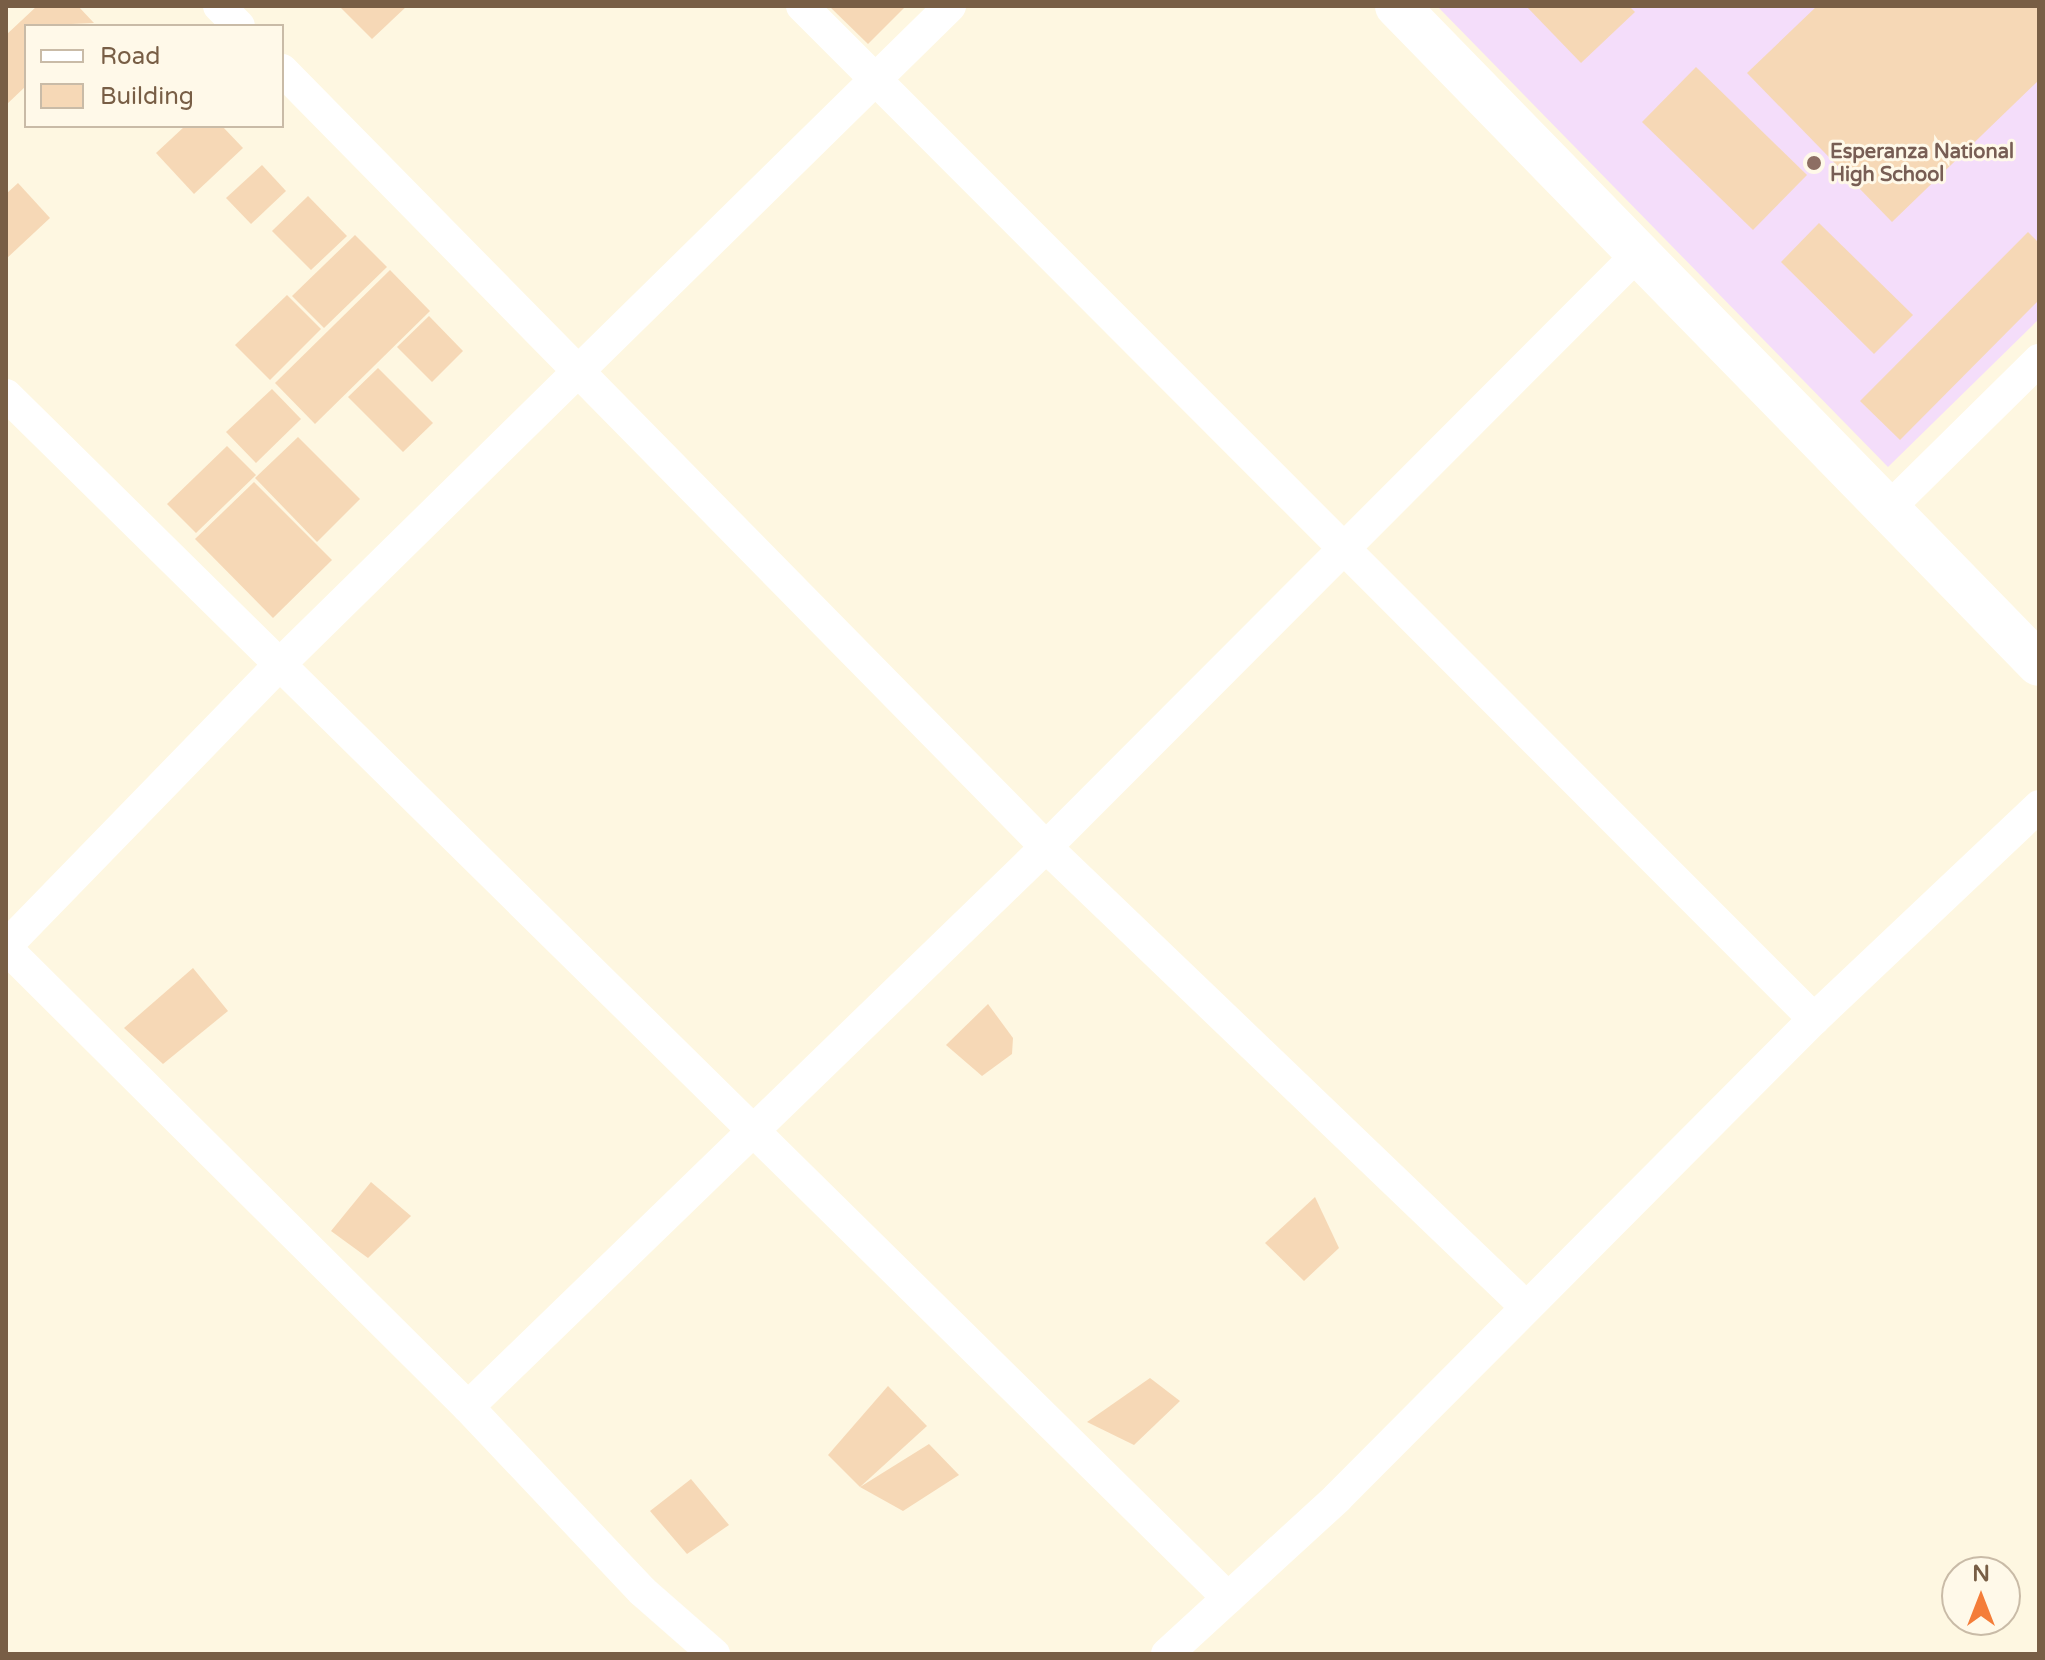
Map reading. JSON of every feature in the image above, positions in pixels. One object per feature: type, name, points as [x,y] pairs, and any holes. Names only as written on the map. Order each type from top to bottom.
[{"type":"street","points":[[219,6],[237,24]]},
{"type":"street","points":[[802,6],[1814,1019]]},
{"type":"street","points":[[714,1654],[642,1591],[468,1407],[6,947],[278,666],[581,374],[950,6]]},
{"type":"street","points":[[1397,6],[2039,664]]},
{"type":"street","points":[[284,72],[1046,847],[1525,1306]]},
{"type":"street","points":[[468,1407],[1046,847],[1342,547],[1638,254]]},
{"type":"street","points":[[1887,510],[2039,360]]},
{"type":"street","points":[[6,395],[1228,1598]]},
{"type":"street","points":[[1167,1654],[1228,1598],[1814,1019],[2039,806]]},
{"type":"shaded area","name":"Esperanza National High School","points":[[1437,6],[2039,6],[2039,319],[1888,467]]},
{"type":"building","points":[[37,6],[78,6],[94,23],[24,24],[24,88],[6,105],[6,35]]},
{"type":"building","points":[[339,6],[407,6],[372,39]]},
{"type":"building","points":[[829,6],[906,6],[868,44]]},
{"type":"building","points":[[1526,6],[1629,6],[1635,12],[1581,63]]},
{"type":"building","points":[[1817,6],[2039,6],[2039,80],[1892,222],[1747,73]]},
{"type":"building","points":[[1696,67],[1807,175],[1753,230],[1642,122]]},
{"type":"building","points":[[183,128],[224,128],[243,148],[194,194],[156,153]]},
{"type":"building","points":[[262,165],[286,191],[251,224],[226,198]]},
{"type":"building","points":[[18,183],[50,218],[6,259],[6,194]]},
{"type":"building","points":[[308,196],[347,236],[311,270],[272,231]]},
{"type":"building","points":[[1819,223],[1913,315],[1874,354],[1781,262]]},
{"type":"building","points":[[2028,232],[2039,243],[2039,300],[1900,440],[1860,401]]},
{"type":"building","points":[[355,235],[387,267],[324,328],[292,296]]},
{"type":"building","points":[[390,270],[430,311],[315,424],[275,383]]},
{"type":"building","points":[[287,295],[321,329],[270,380],[235,345]]},
{"type":"building","points":[[429,316],[463,351],[432,382],[397,347]]},
{"type":"building","points":[[378,368],[433,423],[403,452],[348,397]]},
{"type":"building","points":[[272,389],[301,419],[256,463],[226,432]]},
{"type":"building","points":[[298,437],[360,499],[317,542],[255,478]]},
{"type":"building","points":[[227,446],[256,475],[196,533],[167,504]]},
{"type":"building","points":[[254,482],[332,560],[273,618],[195,539]]},
{"type":"building","points":[[193,968],[228,1011],[163,1064],[124,1028]]},
{"type":"building","points":[[988,1004],[1013,1038],[1012,1054],[982,1076],[946,1045]]},
{"type":"building","points":[[371,1182],[411,1216],[368,1258],[331,1231]]},
{"type":"building","points":[[1315,1197],[1339,1248],[1304,1281],[1265,1243]]},
{"type":"building","points":[[1150,1378],[1180,1401],[1134,1445],[1087,1422]]},
{"type":"building","points":[[888,1386],[927,1426],[860,1487],[828,1455]]},
{"type":"building","points":[[929,1444],[959,1475],[903,1511],[860,1487]]},
{"type":"building","points":[[691,1479],[729,1525],[687,1554],[650,1511]]},
{"type":"place","name":"Esperanza National High School","points":[[1814,163]]}]
